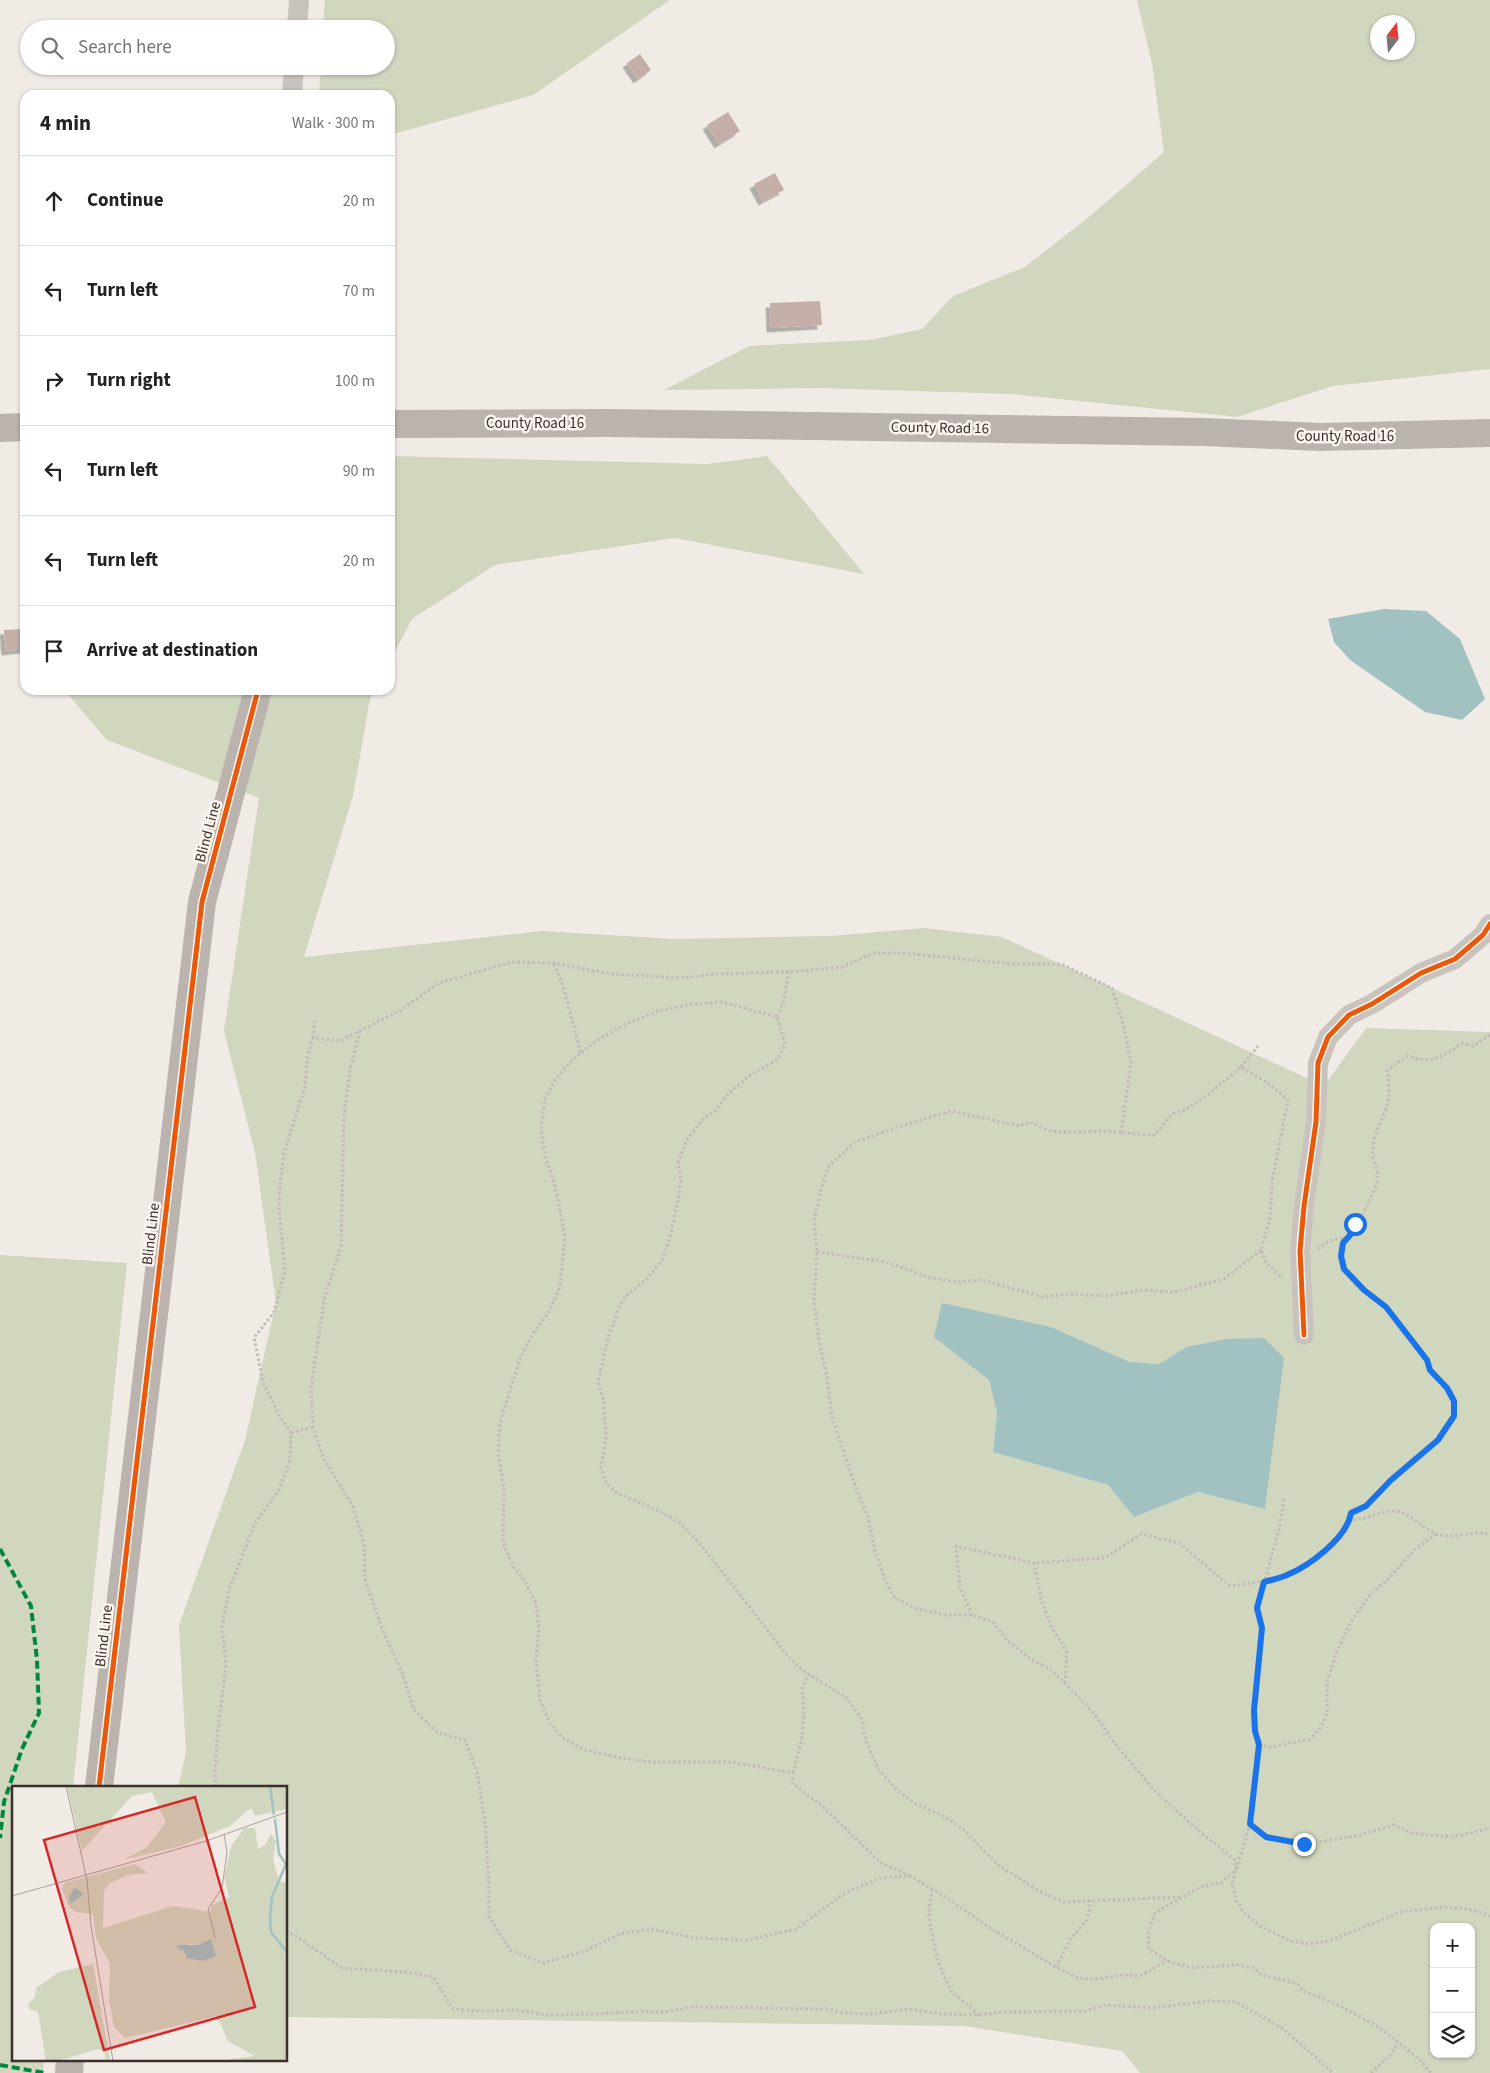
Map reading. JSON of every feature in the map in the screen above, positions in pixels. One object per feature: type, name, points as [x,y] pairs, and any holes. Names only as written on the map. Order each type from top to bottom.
[{"type":"main road","name":"County Road 16","points":[[395,424],[628,423],[1204,432],[1320,437],[1490,433]]},
{"type":"main road","points":[[0,428],[20,427]]},
{"type":"main road","name":"Blind Line","points":[[99,1786],[202,902],[257,695]]},
{"type":"main road","points":[[69,2073],[70,2060]]},
{"type":"street","points":[[298,20],[299,0]]},
{"type":"street","points":[[292,90],[293,75]]},
{"type":"street","points":[[1304,1335],[1300,1251],[1304,1206],[1316,1122],[1318,1063],[1328,1037],[1350,1015],[1372,1004],[1421,973],[1454,959],[1483,935],[1490,924]]},
{"type":"path","points":[[313,1038],[340,1041],[401,1010],[439,983],[512,962],[554,963],[612,974],[681,978],[716,974],[789,972],[842,967],[874,953],[1014,964],[1061,964],[1112,988],[1124,1028],[1131,1063],[1122,1133]]},
{"type":"path","points":[[554,963],[564,986],[582,1053]]},
{"type":"path","points":[[789,972],[783,1004],[777,1018],[786,1044],[778,1059],[749,1076],[727,1095],[716,1110],[702,1120],[686,1141],[678,1162],[681,1182],[678,1200],[669,1241],[662,1260],[646,1280],[628,1294],[614,1320],[598,1382],[604,1401],[606,1438],[601,1468],[606,1483],[617,1493],[655,1509],[680,1523],[702,1546],[786,1654],[809,1674],[847,1698],[861,1718],[866,1741],[878,1769],[897,1790],[916,1804],[942,1816],[963,1829],[998,1865],[1041,1892],[1064,1902],[1180,1897]]},
{"type":"path","points":[[777,1018],[722,1002],[692,1004],[658,1011],[626,1024],[599,1040],[572,1060],[555,1080],[546,1099],[541,1129],[546,1160],[554,1182],[565,1236],[560,1287],[549,1312],[534,1332],[521,1356],[500,1422],[498,1454],[504,1489],[503,1543],[513,1566],[526,1583],[536,1603],[539,1629],[536,1659],[540,1699],[550,1722],[562,1738],[584,1750],[651,1762],[732,1762],[793,1774]]},
{"type":"path","points":[[216,1786],[218,1738],[226,1665],[222,1626],[230,1586],[255,1523],[279,1490],[290,1460],[291,1433],[278,1415],[263,1382],[254,1338],[274,1312],[285,1271],[279,1209],[282,1168],[284,1153],[305,1087],[307,1058],[316,1020]]},
{"type":"path","points":[[360,1031],[350,1070],[344,1116],[341,1248],[325,1296],[311,1386],[313,1427],[324,1457],[353,1507],[364,1543],[365,1580],[383,1631],[402,1672],[414,1710],[438,1733],[465,1740],[477,1772],[485,1823],[489,1917],[510,1950],[543,1964],[585,1950],[620,1934],[650,1929],[696,1938],[747,1940],[796,1929],[845,1893],[880,1878],[910,1876]]},
{"type":"path","points":[[972,1615],[960,1587],[956,1546],[1034,1563],[1105,1558],[1141,1534],[1179,1543],[1230,1586],[1264,1582],[1287,1576],[1306,1565],[1332,1545],[1350,1520],[1351,1513],[1366,1506],[1386,1485],[1438,1440],[1454,1416],[1454,1401],[1447,1388],[1430,1370],[1427,1360],[1386,1307],[1350,1277],[1344,1269],[1341,1256],[1343,1243],[1351,1234],[1367,1206],[1378,1178],[1372,1147],[1388,1102],[1388,1070],[1407,1056],[1423,1061],[1435,1059],[1462,1043],[1473,1046],[1490,1035]]},
{"type":"path","points":[[1237,1868],[1234,1859],[1155,1791],[1116,1745],[1095,1714],[1065,1683],[1050,1669],[1032,1660],[1008,1641],[993,1622],[972,1615],[946,1616],[917,1609],[894,1597],[884,1579],[875,1551],[868,1517],[832,1417],[828,1377],[819,1341],[814,1300],[817,1252],[814,1221],[820,1189],[829,1166],[855,1142],[894,1128],[951,1112],[1020,1126],[1030,1122],[1050,1131],[1086,1133],[1105,1130],[1154,1135],[1172,1114],[1186,1110],[1204,1098],[1241,1067],[1258,1046]]},
{"type":"path","points":[[1241,1067],[1268,1083],[1288,1100],[1272,1182],[1270,1218],[1261,1250],[1265,1262],[1291,1288],[1302,1308]]},
{"type":"path","points":[[817,1252],[886,1262],[931,1278],[958,1282],[982,1280],[1043,1297],[1069,1294],[1107,1296],[1143,1290],[1174,1292],[1224,1279],[1261,1250]]},
{"type":"path","points":[[291,1433],[313,1427]]},
{"type":"path","points":[[1284,1499],[1279,1530],[1257,1608],[1262,1628],[1254,1710],[1255,1731],[1259,1745],[1250,1824],[1232,1883],[1237,1902],[1243,1912],[1260,1926],[1290,1941],[1310,1944],[1328,1941],[1404,1911],[1448,1907],[1473,1910],[1490,1916]]},
{"type":"path","points":[[1350,1520],[1359,1521],[1395,1511],[1409,1516],[1436,1534],[1452,1536],[1484,1532],[1490,1534]]},
{"type":"path","points":[[1259,1745],[1271,1747],[1302,1742],[1310,1739],[1321,1727],[1327,1713],[1327,1682],[1333,1663],[1352,1620],[1370,1595],[1390,1577],[1414,1550],[1436,1534]]},
{"type":"path","points":[[1034,1563],[1041,1599],[1066,1652],[1065,1683]]},
{"type":"path","points":[[809,1674],[802,1687],[804,1717],[801,1743],[792,1784],[822,1806],[880,1862],[910,1876],[987,1926],[1078,1978],[1097,1979],[1123,1975],[1140,1976],[1167,1961]]},
{"type":"path","points":[[1250,1824],[1266,1837],[1304,1844],[1356,1836],[1394,1825],[1411,1833],[1453,1837],[1490,1828]]},
{"type":"path","points":[[1237,1868],[1221,1883],[1200,1887],[1180,1897],[1155,1914],[1148,1934],[1149,1948],[1167,1961],[1191,1968],[1238,1964],[1254,1968],[1262,1976],[1298,1984],[1303,1991],[1340,2006],[1380,2028],[1418,2059],[1431,2073]]},
{"type":"path","points":[[932,1889],[929,1912],[944,1977],[953,1994],[970,2005],[980,2015]]},
{"type":"path","points":[[1056,1967],[1071,1938],[1087,1920],[1091,1901]]},
{"type":"path","points":[[288,1932],[342,1968],[406,1972],[433,1977],[453,2009],[480,2012],[517,2010],[546,2015],[643,2011],[664,2012],[693,2007],[736,2007],[826,2009],[843,2013],[870,2014],[910,2010],[941,2014],[980,2015],[1002,2012],[1085,2011],[1107,2006],[1153,2008],[1208,2001],[1236,2002],[1282,2028],[1333,2073]]},
{"type":"path","points":[[1371,2073],[1389,2056],[1398,2044]]},
{"type":"green space","points":[[325,0],[670,0],[533,95],[395,134],[395,90],[319,90],[320,75],[395,75],[395,20],[324,20]]},
{"type":"green space","points":[[1137,0],[1490,0],[1490,369],[1333,386],[1237,417],[1011,394],[819,388],[664,390],[749,346],[870,340],[922,329],[953,296],[1025,267],[1089,217],[1164,152],[1152,64]]},
{"type":"green space","points":[[395,456],[707,464],[767,456],[864,574],[675,538],[495,565],[412,619],[395,651]]},
{"type":"green space","points":[[68,695],[372,695],[353,796],[304,957],[542,931],[674,939],[831,936],[924,928],[1002,937],[1324,1086],[1366,1028],[1490,1032],[1490,2073],[1140,2073],[1122,2051],[964,2026],[288,2017],[288,1786],[178,1786],[186,1752],[179,1625],[245,1440],[276,1302],[255,1153],[224,1031],[259,798],[107,740]],"holes":[[[1051,1327],[1130,1362],[1159,1364],[1186,1347],[1265,1509],[1198,1492],[1134,1517],[1108,1485],[993,1452],[997,1413],[989,1380]]]},
{"type":"green space","points":[[0,1255],[127,1263],[73,1786],[12,1786],[12,2060],[44,2060],[43,2073],[0,2073]]},
{"type":"water","points":[[1384,609],[1426,611],[1460,639],[1485,699],[1462,720],[1425,712],[1350,660],[1334,642],[1328,619]]},
{"type":"water","points":[[942,1303],[1051,1327],[1130,1362],[1159,1364],[1186,1347],[1227,1339],[1264,1338],[1284,1358],[1265,1509],[1198,1492],[1134,1517],[1108,1485],[993,1452],[997,1413],[989,1380],[934,1337]]},
{"type":"building","points":[[640,54],[651,70],[638,79],[627,63]]},
{"type":"building","points":[[728,112],[740,131],[719,144],[707,125]]},
{"type":"building","points":[[775,173],[784,190],[763,201],[754,184]]},
{"type":"building","points":[[820,301],[822,325],[771,328],[770,303]]},
{"type":"building","points":[[20,629],[20,650],[6,651],[4,630]]},
{"type":"marked path","points":[[0,1549],[31,1606],[37,1660],[39,1713],[22,1749],[4,1802],[0,1838]]},
{"type":"marked path","points":[[0,2065],[45,2073]]},
{"type":"cycle path","points":[[99,1786],[202,902],[257,695]]},
{"type":"cycle path","points":[[1304,1335],[1300,1251],[1304,1206],[1316,1122],[1318,1063],[1328,1037],[1349,1015],[1372,1004],[1421,973],[1455,959],[1483,935],[1490,924]]},
{"type":"route","points":[[1304,1844],[1266,1837],[1250,1824],[1259,1745],[1255,1731],[1254,1710],[1262,1628],[1257,1608],[1264,1582],[1287,1576],[1306,1565],[1332,1545],[1350,1520],[1351,1513],[1366,1506],[1391,1480],[1438,1440],[1454,1416],[1454,1401],[1447,1388],[1430,1370],[1427,1360],[1386,1307],[1364,1290],[1344,1269],[1341,1256],[1343,1243],[1351,1234],[1355,1224]]}]
